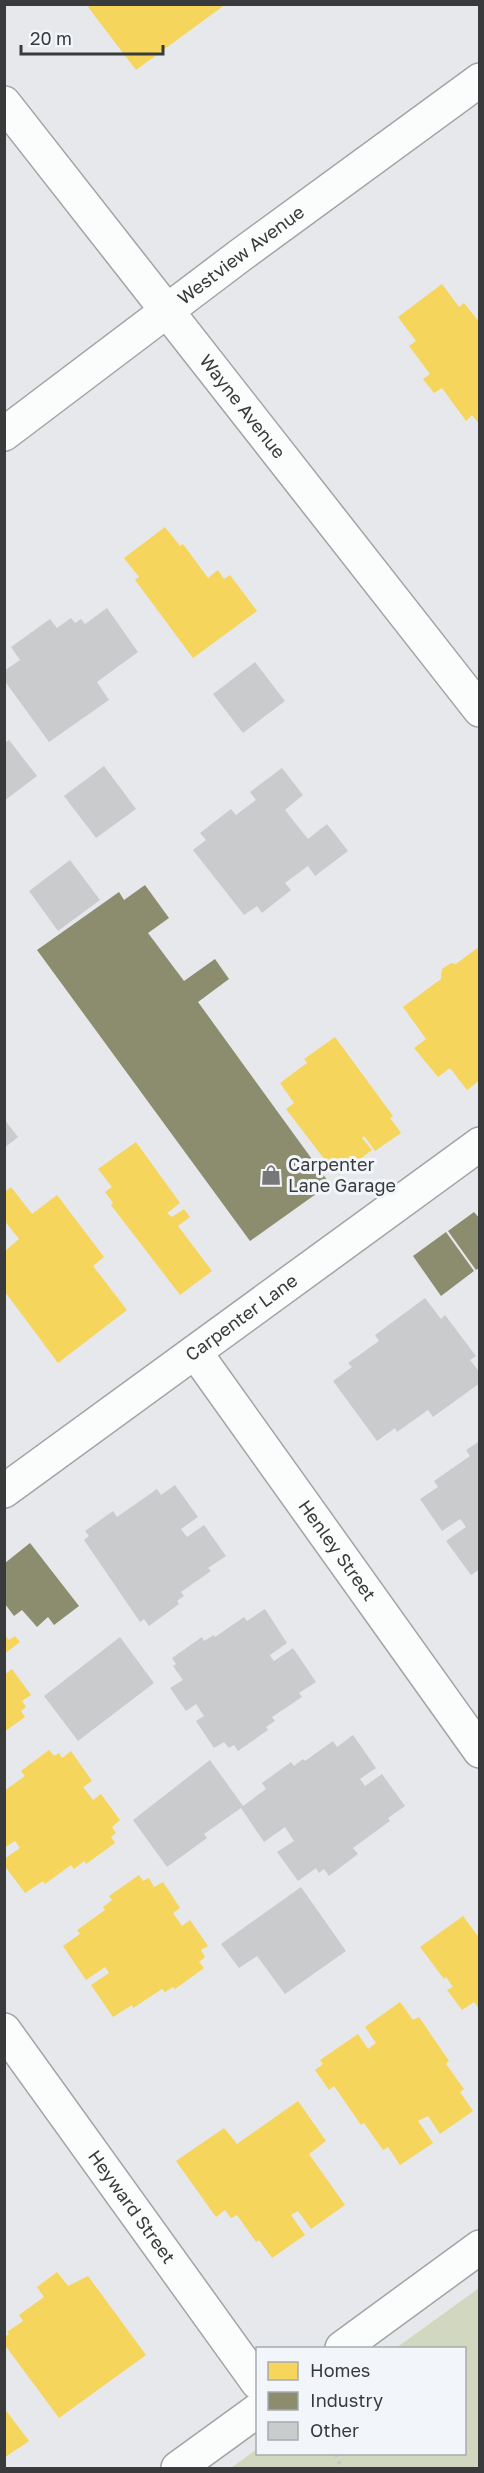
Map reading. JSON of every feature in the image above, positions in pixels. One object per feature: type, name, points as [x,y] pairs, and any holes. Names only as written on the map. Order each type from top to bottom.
[{"type":"street","name":"Westview Avenue","points":[[4,434],[242,254],[480,80]]},
{"type":"street","name":"Wayne Avenue","points":[[4,103],[480,710]]},
{"type":"street","name":"Carpenter Lane","points":[[4,1491],[480,1144]]},
{"type":"street","name":"Henley Street","points":[[195,1352],[480,1751]]},
{"type":"street","name":"Heyward Street","points":[[4,2030],[256,2380]]},
{"type":"street","points":[[345,2347],[480,2247]]},
{"type":"street","points":[[178,2469],[256,2411]]},
{"type":"green space","points":[[479,2288],[479,2468],[231,2468],[256,2450],[256,2455],[466,2455],[466,2347],[397,2347]]},
{"type":"building: Homes","points":[[92,4],[226,4],[136,70],[88,7]]},
{"type":"building: Homes","points":[[442,284],[459,307],[464,303],[480,323],[480,425],[472,415],[466,421],[442,388],[434,393],[423,379],[430,374],[409,346],[416,341],[398,317]]},
{"type":"building: Homes","points":[[165,527],[180,546],[183,544],[208,578],[218,570],[224,579],[230,575],[257,611],[193,658],[135,580],[139,577],[124,558]]},
{"type":"building: Homes","points":[[480,946],[480,1080],[467,1090],[450,1068],[438,1077],[414,1048],[426,1039],[403,1007],[441,979],[442,969],[451,963],[456,964]]},
{"type":"building: Homes","points":[[335,1037],[393,1116],[390,1118],[401,1133],[375,1151],[364,1136],[362,1138],[372,1150],[339,1175],[286,1109],[294,1103],[280,1083],[307,1063],[304,1059]]},
{"type":"building: Homes","points":[[136,1142],[180,1203],[167,1213],[172,1217],[184,1209],[190,1217],[178,1226],[212,1271],[180,1295],[111,1205],[113,1203],[105,1192],[112,1187],[98,1169]]},
{"type":"building: Homes","points":[[11,1187],[32,1214],[57,1195],[104,1257],[93,1266],[127,1310],[58,1363],[5,1292],[5,1251],[19,1239],[4,1220],[4,1192]]},
{"type":"building: Homes","points":[[4,1634],[9,1640],[15,1636],[20,1642],[4,1654]]},
{"type":"building: Homes","points":[[12,1669],[31,1695],[22,1701],[26,1707],[21,1711],[25,1717],[4,1732],[4,1675]]},
{"type":"building: Homes","points":[[49,1750],[54,1756],[59,1753],[62,1758],[71,1751],[92,1781],[83,1787],[93,1800],[101,1794],[120,1820],[112,1827],[116,1833],[111,1837],[115,1843],[86,1864],[84,1861],[74,1869],[71,1865],[45,1884],[43,1881],[25,1893],[4,1865],[4,1859],[20,1848],[15,1841],[4,1848],[4,1791],[25,1776],[21,1771]]},
{"type":"building: Homes","points":[[139,1875],[143,1881],[149,1878],[154,1887],[163,1882],[180,1908],[173,1913],[182,1926],[190,1920],[208,1946],[201,1950],[205,1957],[199,1962],[204,1968],[175,1989],[173,1987],[165,1992],[162,1989],[133,2008],[132,2005],[113,2017],[91,1985],[109,1973],[105,1967],[86,1980],[63,1946],[80,1934],[77,1930],[105,1910],[103,1907],[112,1900],[109,1896]]},
{"type":"building: Homes","points":[[463,1916],[480,1939],[480,2010],[474,2002],[462,2010],[447,1990],[453,1987],[446,1977],[444,1979],[420,1947]]},
{"type":"building: Homes","points":[[400,2002],[413,2020],[419,2017],[449,2061],[446,2064],[464,2089],[460,2092],[473,2111],[440,2134],[428,2116],[418,2121],[433,2143],[400,2165],[388,2147],[383,2150],[364,2123],[361,2125],[334,2086],[329,2090],[315,2070],[323,2064],[320,2060],[358,2034],[368,2049],[376,2043],[365,2027]]},
{"type":"building: Homes","points":[[298,2101],[326,2141],[309,2154],[345,2205],[311,2229],[298,2211],[291,2215],[305,2235],[272,2258],[259,2240],[256,2242],[237,2215],[231,2218],[225,2210],[216,2217],[176,2161],[224,2128],[237,2144]]},
{"type":"building: Homes","points":[[57,2272],[68,2286],[88,2276],[146,2355],[59,2418],[4,2344],[4,2337],[9,2334],[7,2332],[23,2321],[19,2315],[44,2297],[37,2287]]},
{"type":"building: Homes","points":[[4,2408],[29,2441],[4,2458]]},
{"type":"building: Industry","points":[[145,885],[169,918],[148,933],[184,981],[215,959],[229,979],[198,1002],[330,1184],[250,1241],[37,950],[119,892],[124,900]]},
{"type":"building: Industry","points":[[474,1212],[480,1219],[480,1267],[476,1270],[448,1231]]},
{"type":"building: Industry","points":[[446,1232],[474,1271],[441,1296],[413,1256]]},
{"type":"building: Industry","points":[[30,1543],[79,1606],[54,1625],[48,1617],[37,1627],[22,1610],[14,1616],[5,1604],[5,1563]]},
{"type":"building: Other","points":[[107,608],[138,652],[97,682],[109,700],[49,742],[4,680],[4,671],[20,660],[11,647],[50,619],[57,628],[71,618],[75,623],[81,619],[85,624]]},
{"type":"building: Other","points":[[255,662],[285,701],[243,733],[213,694]]},
{"type":"building: Other","points":[[9,740],[37,776],[4,801],[4,743]]},
{"type":"building: Other","points":[[104,766],[136,809],[96,838],[64,796]]},
{"type":"building: Other","points":[[282,768],[303,795],[285,810],[296,824],[308,839],[327,824],[348,851],[315,876],[308,866],[285,883],[291,890],[262,913],[257,906],[244,915],[193,850],[206,840],[200,833],[231,809],[236,815],[256,800],[250,792]]},
{"type":"building: Other","points":[[70,860],[100,900],[58,931],[29,891]]},
{"type":"building: Other","points":[[4,1119],[18,1137],[4,1148]]},
{"type":"building: Other","points":[[425,1298],[441,1319],[445,1315],[476,1356],[470,1360],[480,1373],[480,1383],[433,1417],[428,1410],[397,1432],[395,1428],[377,1441],[333,1381],[352,1367],[348,1363],[379,1341],[375,1335]]},
{"type":"building: Other","points":[[480,1441],[480,1569],[471,1575],[446,1541],[466,1527],[462,1521],[460,1519],[442,1531],[420,1499],[438,1487],[434,1481],[470,1456],[466,1450]]},
{"type":"building: Other","points":[[175,1485],[198,1517],[181,1529],[187,1537],[204,1525],[226,1556],[208,1568],[211,1571],[181,1592],[184,1596],[177,1601],[179,1604],[149,1626],[144,1619],[140,1622],[84,1540],[89,1536],[85,1531],[113,1511],[117,1517],[157,1489],[161,1495]]},
{"type":"building: Other","points":[[265,1609],[287,1643],[270,1655],[271,1657],[274,1661],[293,1648],[316,1682],[299,1693],[302,1697],[272,1717],[275,1721],[266,1727],[268,1730],[238,1751],[234,1745],[229,1748],[224,1742],[214,1748],[196,1721],[204,1716],[196,1704],[186,1711],[170,1688],[183,1680],[173,1666],[176,1664],[172,1658],[202,1637],[204,1641],[214,1635],[215,1637],[244,1617],[247,1621]]},
{"type":"building: Other","points":[[120,1637],[154,1683],[78,1741],[44,1696]]},
{"type":"building: Other","points":[[353,1735],[376,1768],[360,1779],[365,1786],[382,1774],[405,1806],[388,1818],[390,1821],[353,1848],[358,1854],[329,1876],[324,1869],[319,1873],[316,1868],[298,1881],[277,1852],[294,1841],[285,1827],[264,1842],[241,1808],[204,1834],[207,1838],[167,1867],[133,1820],[210,1760],[243,1806],[266,1789],[262,1783],[291,1762],[294,1766],[333,1741],[337,1747]]},
{"type":"building: Other","points":[[301,1887],[346,1951],[285,1994],[257,1956],[239,1968],[221,1944]]},
{"type":"place","name":"Carpenter Lane Garage","points":[[271,1175]]}]
